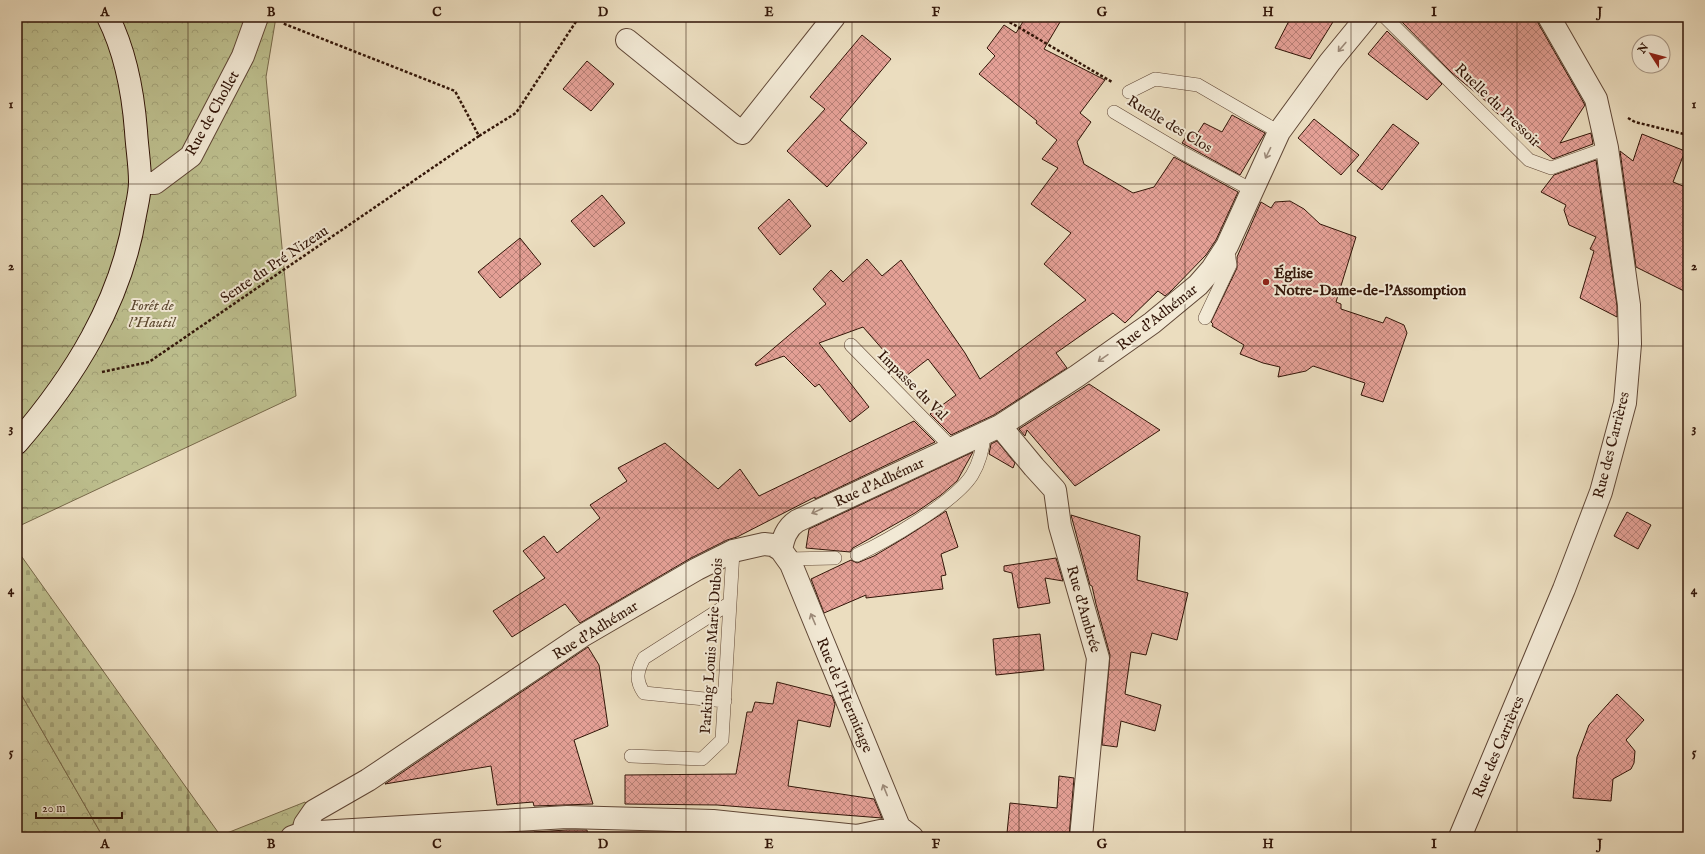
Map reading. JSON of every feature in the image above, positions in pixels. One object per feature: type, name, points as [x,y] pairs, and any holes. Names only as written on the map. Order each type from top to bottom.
[{"type":"street","points":[[17,443],[68,378],[109,306],[132,236],[140,183],[134,105],[116,33],[108,17]]},
{"type":"street","points":[[628,40],[742,133],[834,17]]},
{"type":"street","name":"Rue d'Adhémar","points":[[784,555],[783,538],[792,524],[992,430],[1077,376],[1152,323],[1198,285],[1212,269],[1227,246],[1279,132],[1330,62],[1367,17]]},
{"type":"street","name":"Rue des Carrières","points":[[1460,837],[1573,566],[1601,492],[1625,403],[1630,344],[1629,305],[1607,148],[1596,99],[1549,17]]},
{"type":"street","name":"Rue de Chollet","points":[[140,183],[155,183],[192,156],[243,56],[266,18]]},
{"type":"street","name":"Rue d'Ambrée","points":[[992,430],[1034,467],[1055,490],[1060,526],[1098,658],[1081,837]]},
{"type":"street","name":"Rue d'Adhémar","points":[[298,835],[314,811],[368,780],[582,636],[697,569],[733,552],[764,544],[773,546],[784,555]]},
{"type":"street","name":"Rue de l'Hermitage","points":[[784,555],[906,832]]},
{"type":"street","points":[[298,835],[567,817],[713,821],[857,836],[906,832]]},
{"type":"lane","name":"Ruelle du Pressoir","points":[[1385,17],[1529,160],[1551,168],[1607,148]]},
{"type":"lane","points":[[1129,92],[1155,79],[1198,85],[1279,132]]},
{"type":"lane","name":"Ruelle des Clos","points":[[1114,112],[1183,153],[1252,190]]},
{"type":"lane","points":[[1205,318],[1230,265],[1227,246]]},
{"type":"lane","name":"Impasse du Val","points":[[851,346],[952,448]]},
{"type":"lane","points":[[857,555],[878,545],[947,500],[971,476],[992,430]]},
{"type":"lane","name":"Parking Louis Marie Dubois","points":[[631,756],[702,759],[722,740],[733,552]]},
{"type":"lane","points":[[784,555],[835,558]]},
{"type":"lane","points":[[725,701],[644,693],[638,685],[638,670],[644,658],[730,603]]},
{"type":"path","name":"Sente du Pré Nizeau","points":[[68,378],[149,362],[479,136],[516,113],[579,17]]},
{"type":"path","name":"Ruelle des Clos","points":[[1001,17],[1129,92]]},
{"type":"path","points":[[266,18],[455,91],[479,136]]},
{"type":"path","points":[[1596,99],[1635,122],[1688,135]]},
{"type":"green space","name":"Forêt de l'Hautil","points":[[17,17],[276,17],[266,77],[296,396],[17,527]]},
{"type":"green space","points":[[17,550],[220,835],[217,837],[103,837],[17,687]]},
{"type":"green space","points":[[17,687],[103,837],[17,837]]},
{"type":"green space","points":[[305,802],[336,837],[217,837]]},
{"type":"building","points":[[1026,17],[1063,17],[1044,49],[1105,80],[1080,113],[1091,122],[1077,142],[1084,164],[1133,193],[1154,187],[1174,157],[1238,192],[1216,240],[1206,255],[1170,292],[1165,296],[1158,291],[1125,323],[1113,313],[1056,353],[1067,368],[994,415],[951,435],[930,414],[956,395],[928,359],[906,376],[863,327],[819,343],[869,407],[850,422],[819,384],[815,387],[784,356],[756,366],[755,364],[826,304],[813,289],[831,270],[843,282],[867,259],[882,276],[901,260],[965,353],[980,379],[1086,300],[1044,264],[1071,233],[1031,204],[1058,168],[1042,159],[1057,140],[1036,123],[1037,121],[979,74],[995,56],[987,48],[1004,25],[1016,33]]},
{"type":"building","points":[[1291,17],[1336,17],[1310,59],[1275,48]]},
{"type":"building","points":[[1537,17],[1538,23],[1585,105],[1560,143],[1591,133],[1593,144],[1553,159],[1492,109],[1493,107],[1452,73],[1398,18]]},
{"type":"building","points":[[1387,31],[1442,84],[1427,100],[1368,54]]},
{"type":"building","points":[[862,35],[891,59],[840,120],[867,143],[827,187],[787,151],[825,109],[810,97]]},
{"type":"building","points":[[587,61],[614,84],[591,111],[563,89]]},
{"type":"building","points":[[1232,115],[1265,133],[1240,175],[1182,143],[1190,131],[1197,134],[1204,123],[1222,132]]},
{"type":"building","points":[[1314,119],[1359,155],[1341,175],[1298,138]]},
{"type":"building","points":[[1393,124],[1419,143],[1382,190],[1357,171]]},
{"type":"building","points":[[1642,134],[1685,151],[1673,182],[1688,188],[1688,293],[1636,267],[1620,151],[1633,161]]},
{"type":"building","points":[[1596,160],[1617,306],[1617,317],[1580,298],[1594,251],[1590,249],[1596,237],[1569,225],[1564,210],[1566,205],[1541,192],[1554,175]]},
{"type":"building","points":[[602,195],[625,223],[594,247],[571,221]]},
{"type":"building","points":[[789,199],[811,226],[780,255],[758,228]]},
{"type":"building","points":[[1290,201],[1304,209],[1320,224],[1356,237],[1336,302],[1341,304],[1341,309],[1383,323],[1386,317],[1404,325],[1407,333],[1383,402],[1361,395],[1365,383],[1313,366],[1306,371],[1278,377],[1280,367],[1263,363],[1240,354],[1244,345],[1212,326],[1213,324],[1211,322],[1237,268],[1237,257],[1261,202],[1271,208],[1275,202]]},
{"type":"building","points":[[520,238],[541,264],[500,298],[478,272]]},
{"type":"building","points":[[1089,384],[1160,430],[1075,486],[1027,430],[1025,436],[1019,429]]},
{"type":"building","points":[[914,421],[935,442],[815,499],[815,497],[737,537],[727,540],[691,558],[580,623],[565,604],[512,637],[493,611],[545,578],[523,551],[544,536],[557,553],[600,518],[590,505],[627,481],[618,468],[665,443],[718,489],[740,469],[759,496]]},
{"type":"building","points":[[997,441],[1015,463],[1013,468],[989,454],[991,444]]},
{"type":"building","points":[[973,452],[957,481],[941,495],[915,513],[853,548],[850,552],[806,548],[809,529]]},
{"type":"building","points":[[946,511],[958,547],[941,554],[946,575],[941,576],[943,589],[866,598],[866,595],[824,613],[811,579],[851,560],[857,563],[874,556]]},
{"type":"building","points":[[1627,512],[1651,525],[1638,549],[1614,536]]},
{"type":"building","points":[[1071,515],[1140,536],[1137,580],[1188,593],[1177,640],[1152,633],[1146,655],[1131,652],[1125,694],[1161,705],[1155,731],[1121,721],[1117,747],[1102,745],[1110,655]]},
{"type":"building","points":[[1056,558],[1063,581],[1045,578],[1050,603],[1018,608],[1012,573],[1004,571],[1004,566]]},
{"type":"building","points":[[1040,634],[1044,670],[996,675],[993,639]]},
{"type":"building","points":[[588,647],[599,665],[608,726],[574,740],[593,804],[534,806],[533,802],[497,805],[491,766],[385,784]]},
{"type":"building","points":[[777,682],[832,696],[835,704],[830,727],[798,720],[788,786],[874,799],[882,818],[717,805],[625,804],[625,775],[736,774],[747,712],[752,712],[755,702],[773,704]]},
{"type":"building","points":[[1617,694],[1644,720],[1626,740],[1635,751],[1634,763],[1631,769],[1613,779],[1611,801],[1573,798],[1577,757],[1589,725]]},
{"type":"building","points":[[1059,776],[1074,778],[1069,837],[1007,833],[1010,803],[1057,808]]},
{"type":"building","points":[[587,830],[588,837],[535,837],[534,832]]},
{"type":"place","name":"Église Notre-Dame-de-l'Assomption","points":[[1266,282]]}]
